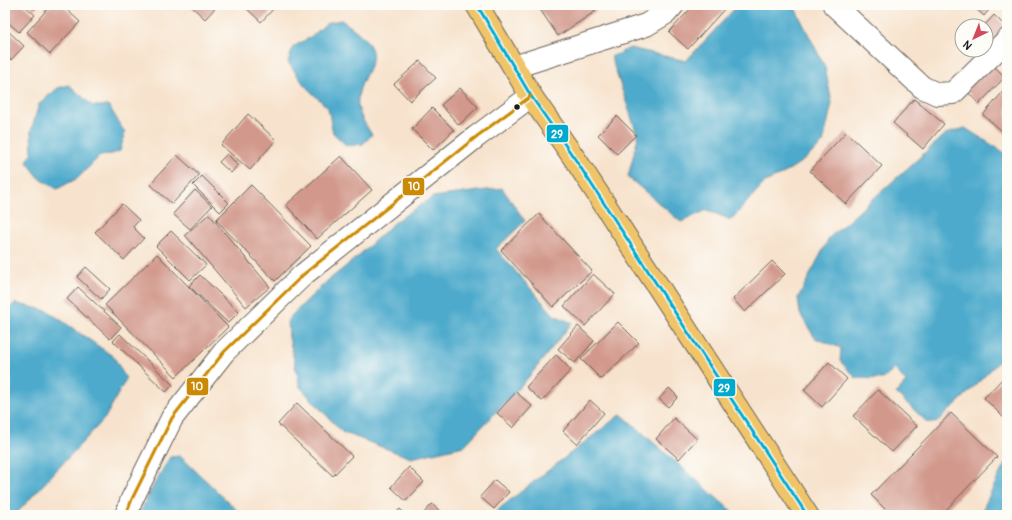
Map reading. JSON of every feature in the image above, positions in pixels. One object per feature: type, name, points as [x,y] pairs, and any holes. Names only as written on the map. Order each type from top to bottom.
[{"type":"highway","points":[[477,5],[531,96],[576,162],[807,515]]},
{"type":"street","points":[[514,67],[646,25],[666,13],[673,5]]},
{"type":"street","points":[[834,5],[922,87],[937,94],[953,93],[1007,40]]},
{"type":"street","points":[[126,515],[132,499],[172,418],[224,352],[304,274],[476,137],[531,96]]},
{"type":"water","points":[[738,5],[794,6],[825,67],[832,103],[823,143],[804,160],[781,175],[765,182],[731,220],[707,210],[681,222],[628,177],[638,137],[611,57],[630,48],[686,61]]},
{"type":"water","points":[[341,20],[367,42],[373,54],[371,65],[360,88],[358,103],[358,108],[372,135],[363,144],[347,146],[333,133],[328,108],[305,86],[288,62],[293,47],[312,36],[327,23]]},
{"type":"water","points":[[69,85],[93,106],[109,106],[125,133],[120,151],[112,154],[101,155],[78,178],[57,189],[40,179],[27,162],[32,152],[31,131],[39,104],[58,88]]},
{"type":"water","points":[[965,128],[1002,151],[1007,157],[1007,353],[936,423],[927,422],[896,393],[906,382],[895,369],[883,379],[856,378],[840,361],[841,348],[815,338],[800,314],[798,298],[829,238],[946,134]]},
{"type":"water","points":[[502,188],[525,221],[496,249],[554,315],[572,323],[528,378],[464,446],[411,458],[342,432],[300,387],[289,337],[288,319],[325,283],[356,258],[395,222],[433,197]]},
{"type":"water","points":[[15,303],[48,311],[114,357],[126,379],[105,418],[15,515],[5,515],[5,313]]},
{"type":"water","points":[[621,414],[736,515],[495,515],[500,508]]},
{"type":"water","points":[[180,456],[242,515],[139,515],[153,486],[170,457]]},
{"type":"water","points":[[1007,462],[1007,515],[980,515],[1003,467]]},
{"type":"building","points":[[5,5],[24,5],[35,15],[19,32],[5,20]]},
{"type":"building","points":[[30,5],[39,5],[34,9]]},
{"type":"building","points":[[51,5],[62,5],[80,22],[50,54],[27,32]]},
{"type":"building","points":[[190,5],[218,5],[205,19]]},
{"type":"building","points":[[243,5],[277,5],[261,22]]},
{"type":"building","points":[[537,5],[592,5],[596,11],[558,36]]},
{"type":"building","points":[[694,5],[728,5],[688,49],[669,32]]},
{"type":"building","points":[[972,5],[993,5],[984,16]]},
{"type":"building","points":[[994,15],[1007,28],[1007,32],[994,45],[994,18],[991,18]]},
{"type":"building","points":[[5,28],[24,46],[11,60],[5,55]]},
{"type":"building","points":[[420,61],[436,78],[410,101],[394,84]]},
{"type":"building","points":[[991,63],[1005,77],[979,104],[965,89]]},
{"type":"building","points":[[1007,87],[1007,135],[983,115]]},
{"type":"building","points":[[460,88],[478,107],[459,125],[441,105]]},
{"type":"building","points":[[914,99],[944,124],[923,149],[893,123]]},
{"type":"building","points":[[432,108],[454,130],[433,150],[412,129]]},
{"type":"building","points":[[248,114],[276,140],[250,170],[221,145]]},
{"type":"building","points":[[617,116],[636,135],[617,154],[598,135]]},
{"type":"building","points":[[846,132],[882,166],[846,204],[810,171]]},
{"type":"building","points":[[227,154],[238,165],[231,173],[219,162]]},
{"type":"building","points":[[177,155],[199,175],[172,204],[150,184]]},
{"type":"building","points":[[341,156],[372,190],[317,239],[286,205]]},
{"type":"building","points":[[202,176],[229,203],[220,212],[193,185]]},
{"type":"building","points":[[251,185],[311,246],[275,281],[216,220]]},
{"type":"building","points":[[195,190],[212,206],[190,229],[173,214]]},
{"type":"building","points":[[122,204],[139,220],[133,227],[144,238],[124,260],[95,232]]},
{"type":"building","points":[[209,214],[270,287],[246,307],[185,235]]},
{"type":"building","points":[[539,214],[592,271],[553,307],[501,250]]},
{"type":"building","points":[[171,231],[206,265],[190,280],[156,246]]},
{"type":"building","points":[[157,254],[228,327],[176,377],[105,305]]},
{"type":"building","points":[[772,261],[785,274],[745,312],[733,299]]},
{"type":"building","points":[[86,267],[110,289],[101,299],[77,277]]},
{"type":"building","points":[[593,274],[615,294],[585,326],[564,306]]},
{"type":"building","points":[[200,275],[239,312],[228,323],[189,286]]},
{"type":"building","points":[[78,287],[121,327],[110,339],[67,299]]},
{"type":"building","points":[[618,322],[639,343],[601,379],[581,359]]},
{"type":"building","points":[[578,326],[594,341],[575,363],[558,349]]},
{"type":"building","points":[[120,334],[173,385],[166,392],[113,341]]},
{"type":"building","points":[[556,355],[571,370],[542,401],[526,387]]},
{"type":"building","points":[[829,362],[847,379],[822,407],[804,390]]},
{"type":"building","points":[[1007,374],[1007,421],[984,398]]},
{"type":"building","points":[[669,388],[678,397],[668,407],[659,399]]},
{"type":"building","points":[[878,390],[917,426],[892,452],[853,416]]},
{"type":"building","points":[[516,392],[532,406],[513,428],[497,413]]},
{"type":"building","points":[[590,400],[604,413],[577,444],[563,431]]},
{"type":"building","points":[[297,403],[352,456],[333,476],[278,424]]},
{"type":"building","points":[[951,413],[997,457],[941,515],[891,515],[871,495]]},
{"type":"building","points":[[674,418],[697,439],[679,459],[656,439]]},
{"type":"building","points":[[409,467],[424,482],[406,501],[391,487]]},
{"type":"building","points":[[495,480],[509,492],[494,509],[480,497]]},
{"type":"building","points":[[432,504],[444,515],[422,515]]},
{"type":"building","points":[[400,509],[406,515],[394,515]]},
{"type":"transit line","name":"29","points":[[477,5],[531,96],[577,162],[807,515]]},
{"type":"transit line","name":"10","points":[[126,515],[132,499],[172,418],[224,352],[304,274],[476,137],[531,96]]}]
